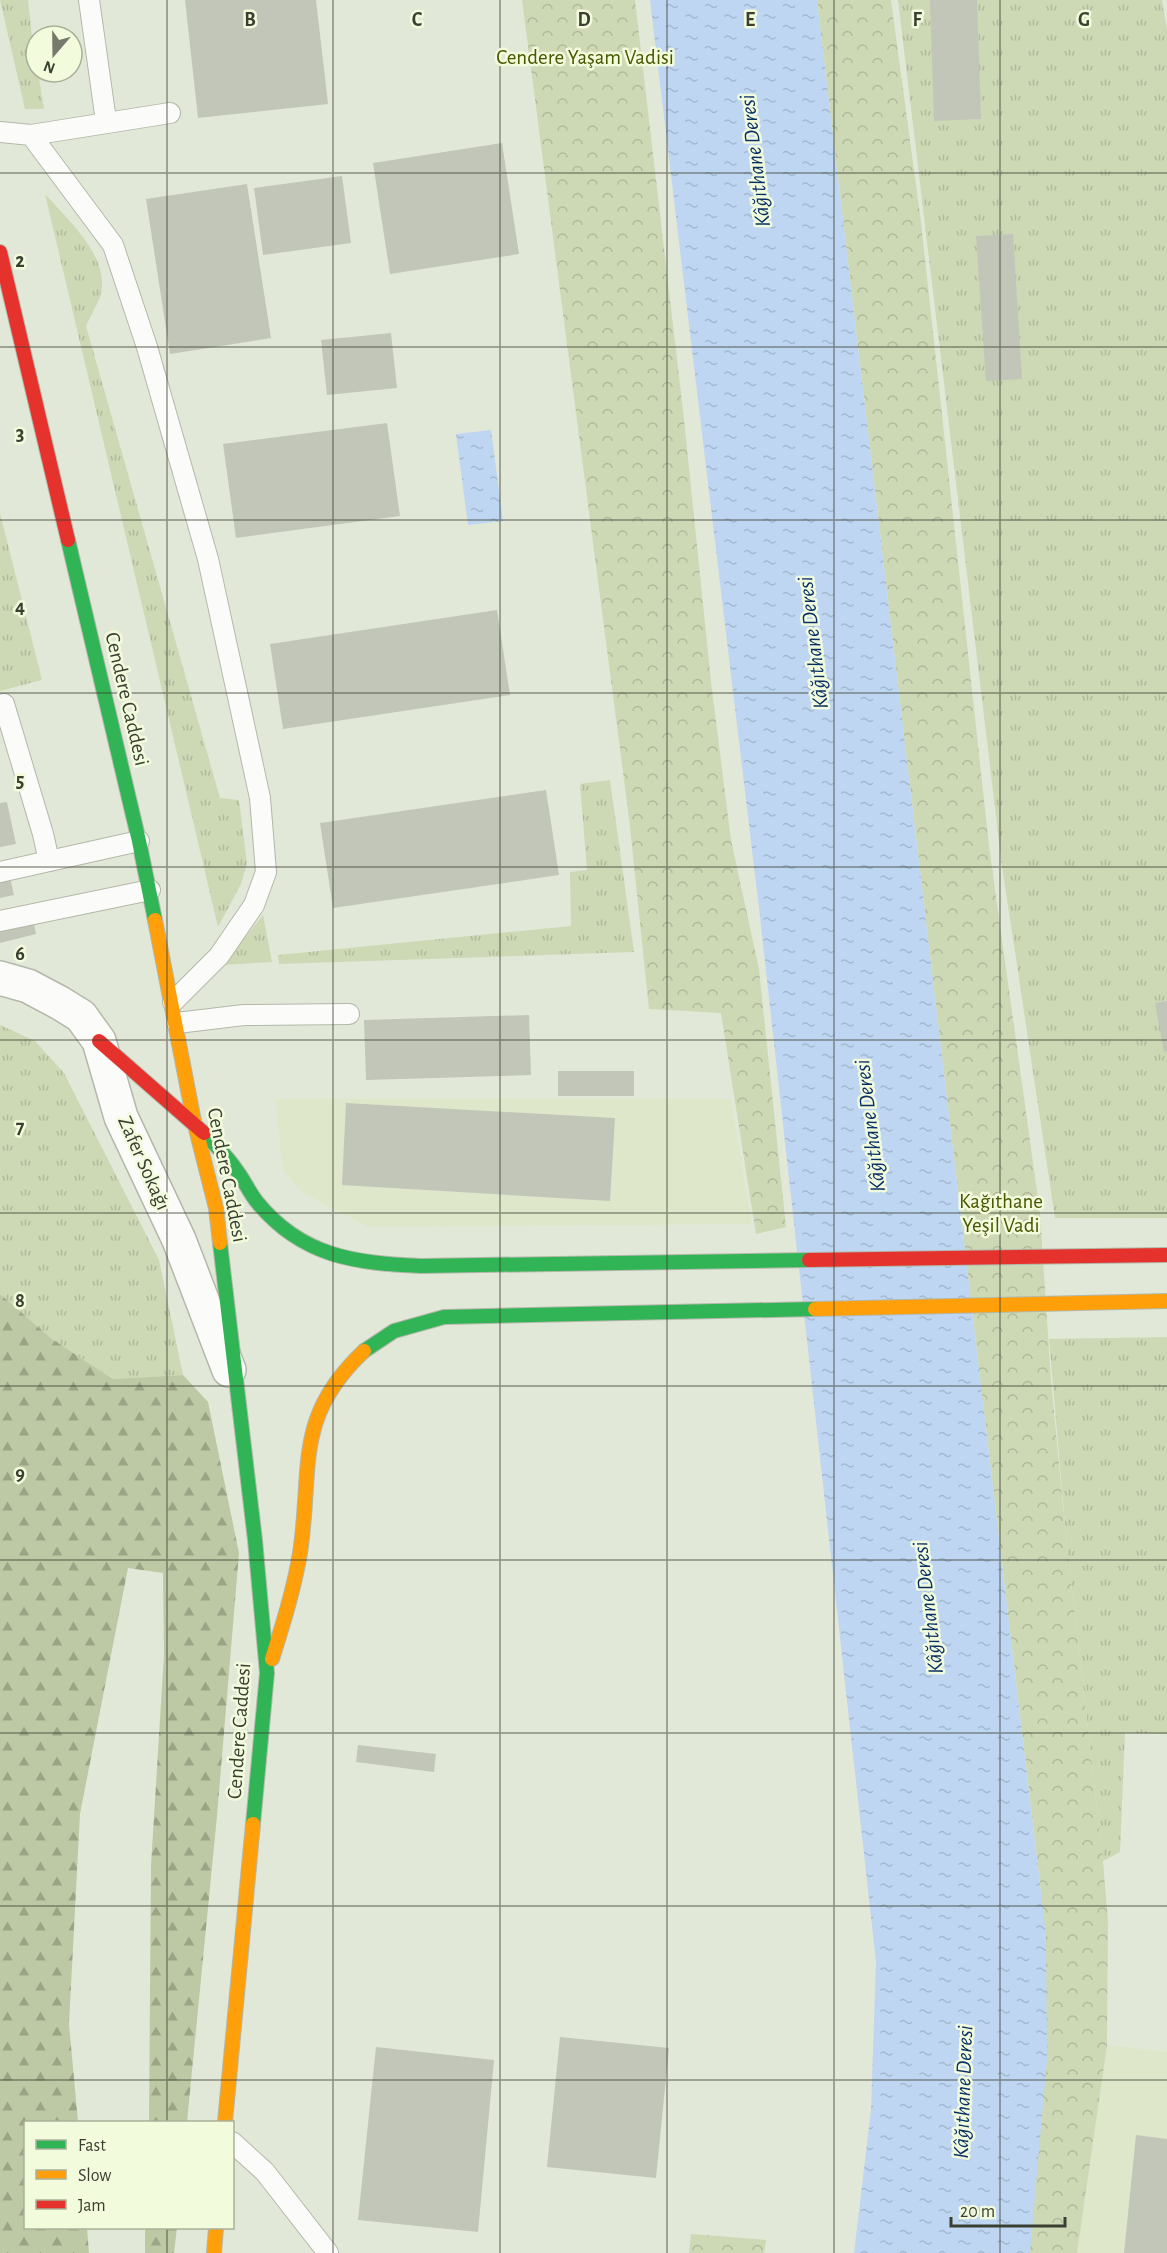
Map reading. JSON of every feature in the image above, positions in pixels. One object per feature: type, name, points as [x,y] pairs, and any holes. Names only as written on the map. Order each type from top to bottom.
[{"type":"main road","name":"Cendere Caddesi","points":[[0,252],[139,841],[177,1023],[194,1121],[216,1208],[255,1540],[267,1673],[225,2121]]},
{"type":"main road","points":[[99,1041],[194,1121],[237,1170],[257,1202],[290,1232],[316,1248],[343,1259],[374,1264],[421,1266],[1167,1255]]},
{"type":"main road","points":[[267,1673],[288,1608],[299,1554],[310,1439],[322,1402],[352,1363],[380,1338],[408,1325],[444,1317],[1162,1301]]},
{"type":"main road","points":[[214,2253],[216,2229]]},
{"type":"street","name":"Zafer Sokağı","points":[[0,978],[28,986],[81,1016],[99,1041],[122,1117],[187,1260],[237,1395]]},
{"type":"lane","points":[[89,0],[106,121]]},
{"type":"lane","points":[[0,132],[31,135],[106,121],[170,113]]},
{"type":"lane","points":[[31,135],[113,245],[147,346],[208,559],[260,798],[266,872],[254,905],[219,956],[172,1002]]},
{"type":"lane","points":[[4,704],[49,861]]},
{"type":"lane","points":[[0,872],[139,841]]},
{"type":"lane","points":[[0,921],[150,890]]},
{"type":"lane","points":[[177,1023],[244,1015],[349,1014]]},
{"type":"lane","points":[[234,2144],[265,2172],[328,2253]]},
{"type":"shaded area","points":[[275,1099],[731,1099],[752,1224],[368,1227],[302,1192],[283,1170]]},
{"type":"shaded area","points":[[1107,2045],[1167,2052],[1167,2253],[1077,2253]]},
{"type":"green space","points":[[0,0],[28,0],[31,24],[24,24],[24,84],[40,84],[44,109],[25,109]]},
{"type":"green space","name":"Cendere Yaşam Vadisi","points":[[522,0],[635,0],[684,419],[711,682],[731,840],[759,969],[786,1227],[756,1234],[721,1013],[649,1009],[629,818]]},
{"type":"green space","name":"Kağıthane Yeşil Vadi","points":[[817,0],[891,0],[921,222],[989,846],[1040,1213],[1051,1380],[1066,1537],[1108,1922],[1107,2045],[1077,2253],[1029,2253],[1041,1892]]},
{"type":"green space","points":[[898,0],[1162,0],[1167,30],[1167,1218],[1055,1218],[1002,866]]},
{"type":"green space","points":[[45,194],[86,241],[100,268],[102,282],[100,297],[86,326],[220,798],[239,800],[247,864],[241,884],[218,927]]},
{"type":"green space","points":[[0,513],[42,680],[0,691]]},
{"type":"green space","points":[[610,780],[634,952],[279,964],[278,955],[571,926],[570,872],[587,870],[580,784]]},
{"type":"green space","points":[[263,915],[272,962],[223,965]]},
{"type":"green space","points":[[0,1025],[35,1041],[64,1073],[159,1260],[183,1375],[113,1379],[52,1339],[0,1294]]},
{"type":"green space","points":[[0,1294],[52,1339],[113,1379],[183,1375],[208,1402],[239,1553],[217,1816],[187,2121],[149,2121],[151,1865],[164,1655],[163,1573],[128,1568],[80,1814],[69,2024],[78,2121],[24,2121],[24,2229],[87,2229],[89,2253],[0,2253]]},
{"type":"green space","points":[[1167,1337],[1167,1734],[1125,1733],[1120,1852],[1103,1861],[1066,1537],[1049,1339]]},
{"type":"green space","points":[[145,2229],[177,2229],[174,2253],[145,2253]]},
{"type":"green space","points":[[691,2234],[766,2240],[764,2253],[689,2253]]},
{"type":"water","name":"Kâğıthane Deresi","points":[[650,0],[817,0],[1046,1935],[1047,2059],[1030,2253],[854,2253],[871,2110],[876,1962],[759,908]]},
{"type":"water","points":[[491,430],[503,521],[468,525],[456,434]]},
{"type":"building","points":[[185,0],[316,0],[328,104],[198,118]]},
{"type":"building","points":[[930,0],[977,0],[981,119],[934,121]]},
{"type":"building","points":[[502,143],[519,254],[390,274],[373,163]]},
{"type":"building","points":[[342,176],[351,243],[263,255],[254,188]]},
{"type":"building","points":[[247,184],[271,338],[170,354],[146,199]]},
{"type":"building","points":[[1013,234],[1022,379],[986,381],[976,236]]},
{"type":"building","points":[[391,333],[397,388],[327,395],[321,340]]},
{"type":"building","points":[[387,423],[400,516],[236,538],[223,444]]},
{"type":"building","points":[[497,610],[510,695],[283,729],[270,644]]},
{"type":"building","points":[[546,790],[559,875],[333,908],[320,823]]},
{"type":"building","points":[[7,802],[16,844],[0,847],[0,803]]},
{"type":"building","points":[[10,878],[14,895],[0,898],[0,880]]},
{"type":"building","points":[[33,919],[36,934],[0,943],[0,927]]},
{"type":"building","points":[[1167,1001],[1167,1051],[1164,1052],[1155,1003]]},
{"type":"building","points":[[529,1015],[531,1075],[366,1080],[364,1020]]},
{"type":"building","points":[[558,1071],[634,1071],[634,1096],[558,1096]]},
{"type":"building","points":[[346,1103],[615,1118],[610,1201],[342,1185]]},
{"type":"building","points":[[358,1745],[436,1754],[434,1772],[356,1762]]},
{"type":"building","points":[[560,2037],[669,2048],[656,2178],[547,2167]]},
{"type":"building","points":[[376,2047],[494,2060],[478,2232],[358,2220]]},
{"type":"building","points":[[1136,2135],[1167,2139],[1167,2253],[1124,2253]]},
{"type":"traffic: fast","points":[[68,540],[139,841],[155,920]]},
{"type":"traffic: fast","points":[[204,1133],[230,1161],[251,1194],[274,1220],[292,1235],[311,1246],[352,1259],[421,1266],[809,1260]]},
{"type":"traffic: fast","points":[[220,1243],[255,1540],[267,1673],[253,1824]]},
{"type":"traffic: fast","points":[[364,1351],[394,1331],[444,1317],[815,1309]]},
{"type":"traffic: slow","points":[[155,920],[194,1121],[216,1208],[220,1243]]},
{"type":"traffic: slow","points":[[815,1309],[1167,1301]]},
{"type":"traffic: slow","points":[[272,1659],[298,1566],[304,1522],[307,1469],[316,1422],[326,1399],[341,1375],[364,1351]]},
{"type":"traffic: slow","points":[[225,2121],[253,1824]]},
{"type":"traffic: slow","points":[[214,2253],[216,2229]]},
{"type":"traffic: jam","points":[[0,252],[68,540]]},
{"type":"traffic: jam","points":[[99,1041],[204,1133]]},
{"type":"traffic: jam","points":[[809,1260],[1167,1255]]}]
